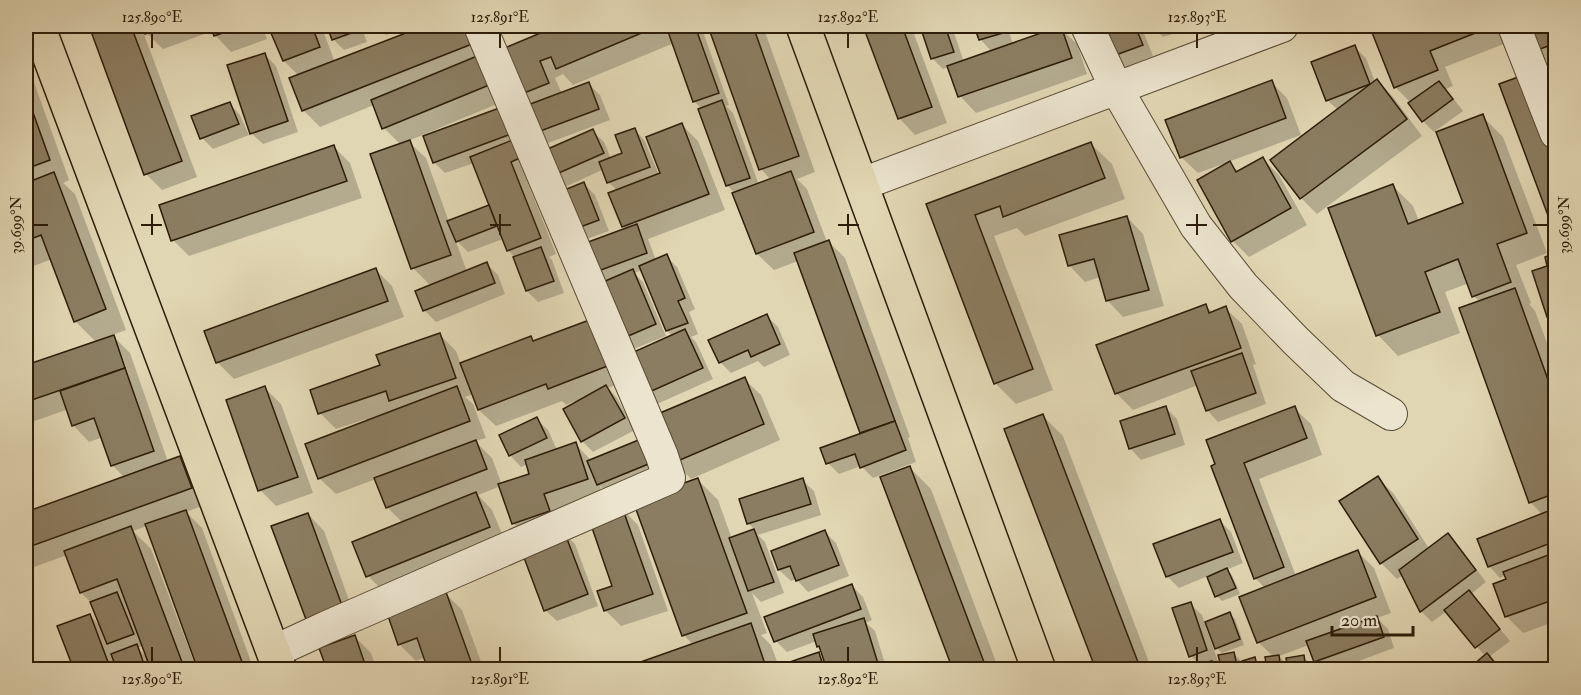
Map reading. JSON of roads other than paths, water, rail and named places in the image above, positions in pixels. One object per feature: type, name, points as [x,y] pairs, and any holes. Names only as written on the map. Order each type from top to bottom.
[{"type":"main road","points":[[38,26],[276,661]]},
{"type":"main road","points":[[803,26],[1039,669]]},
{"type":"street","points":[[276,661],[327,627],[669,478],[658,446],[480,26]]},
{"type":"street","points":[[1087,26],[1116,88],[1196,226],[1243,286],[1343,386],[1391,414]]},
{"type":"street","points":[[862,184],[1282,26]]},
{"type":"street","points":[[1514,26],[1556,133]]}]
